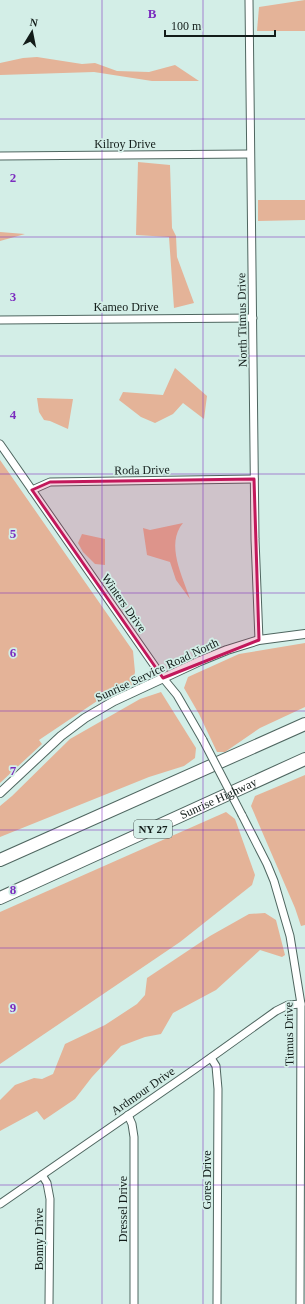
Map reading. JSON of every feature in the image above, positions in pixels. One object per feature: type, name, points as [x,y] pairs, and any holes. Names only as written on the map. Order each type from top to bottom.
[{"type":"highway","points":[[0,860],[305,724]]},
{"type":"highway","name":"Sunrise Highway","points":[[0,898],[305,759]]},
{"type":"street","name":"North Titmus Drive","points":[[249,0],[254,479],[259,640]]},
{"type":"street","name":"Kilroy Drive","points":[[0,156],[250,154]]},
{"type":"street","name":"Kameo Drive","points":[[0,320],[253,318]]},
{"type":"street","name":"Winters Drive","points":[[0,444],[164,678],[177,694],[223,778]]},
{"type":"street","name":"Roda Drive","points":[[32,490],[50,482],[254,479]]},
{"type":"street","name":"Sunrise Service Road North","points":[[0,793],[61,736],[84,718],[114,701],[227,650],[259,640],[305,634]]},
{"type":"street","name":"Titmus Drive","points":[[223,778],[267,864],[274,881],[290,936],[301,1004],[303,1238],[300,1304]]},
{"type":"street","name":"Ardmour Drive","points":[[0,1204],[211,1058],[276,1011],[288,1005],[301,1004]]},
{"type":"street","name":"Gores Drive","points":[[211,1058],[216,1066],[218,1090],[217,1304]]},
{"type":"street","name":"Dressel Drive","points":[[128,1115],[132,1124],[134,1137],[134,1304]]},
{"type":"street","name":"Bonny Drive","points":[[42,1175],[47,1183],[50,1198],[50,1304]]},
{"type":"highlighted area","points":[[254,479],[259,640],[163,678],[32,490],[50,482]]},
{"type":"shaded area","points":[[305,0],[305,31],[257,31],[259,7]]},
{"type":"shaded area","points":[[37,57],[82,64],[95,63],[117,71],[149,72],[175,65],[199,81],[152,81],[94,72],[0,75],[0,63],[23,58]]},
{"type":"shaded area","points":[[138,162],[170,165],[172,228],[176,236],[177,257],[194,303],[174,308],[169,237],[136,235]]},
{"type":"shaded area","points":[[258,200],[305,200],[305,220],[258,221]]},
{"type":"shaded area","points":[[0,232],[25,234],[0,241]]},
{"type":"shaded area","points":[[175,368],[207,396],[204,419],[183,403],[173,414],[155,423],[141,417],[119,400],[123,392],[163,395]]},
{"type":"shaded area","points":[[37,398],[73,399],[68,429],[44,420],[39,412]]},
{"type":"shaded area","points":[[0,460],[133,651],[135,672],[132,685],[106,695],[39,740],[42,744],[0,783]]},
{"type":"shaded area","points":[[183,523],[178,531],[175,550],[180,571],[190,599],[176,580],[170,562],[147,555],[143,528],[150,530]]},
{"type":"shaded area","points":[[82,534],[105,539],[105,565],[95,564],[83,552],[78,543]]},
{"type":"shaded area","points":[[305,643],[305,707],[260,728],[225,752],[217,752],[199,714],[184,688],[188,677],[239,654]]},
{"type":"shaded area","points":[[161,692],[196,748],[195,758],[184,766],[149,777],[0,837],[0,806],[70,739],[140,699]]},
{"type":"shaded area","points":[[305,775],[305,925],[301,926],[295,908],[251,806],[255,796]]},
{"type":"shaded area","points":[[226,812],[235,819],[255,875],[252,885],[180,942],[0,1064],[0,912]]},
{"type":"shaded area","points":[[265,913],[276,920],[285,955],[282,957],[260,950],[216,990],[173,1013],[161,1034],[145,1037],[121,1046],[92,1077],[75,1099],[44,1120],[37,1111],[0,1131],[0,1100],[15,1085],[34,1078],[42,1079],[53,1074],[65,1044],[105,1025],[137,1004],[145,995],[147,978],[210,936],[249,914]]}]
